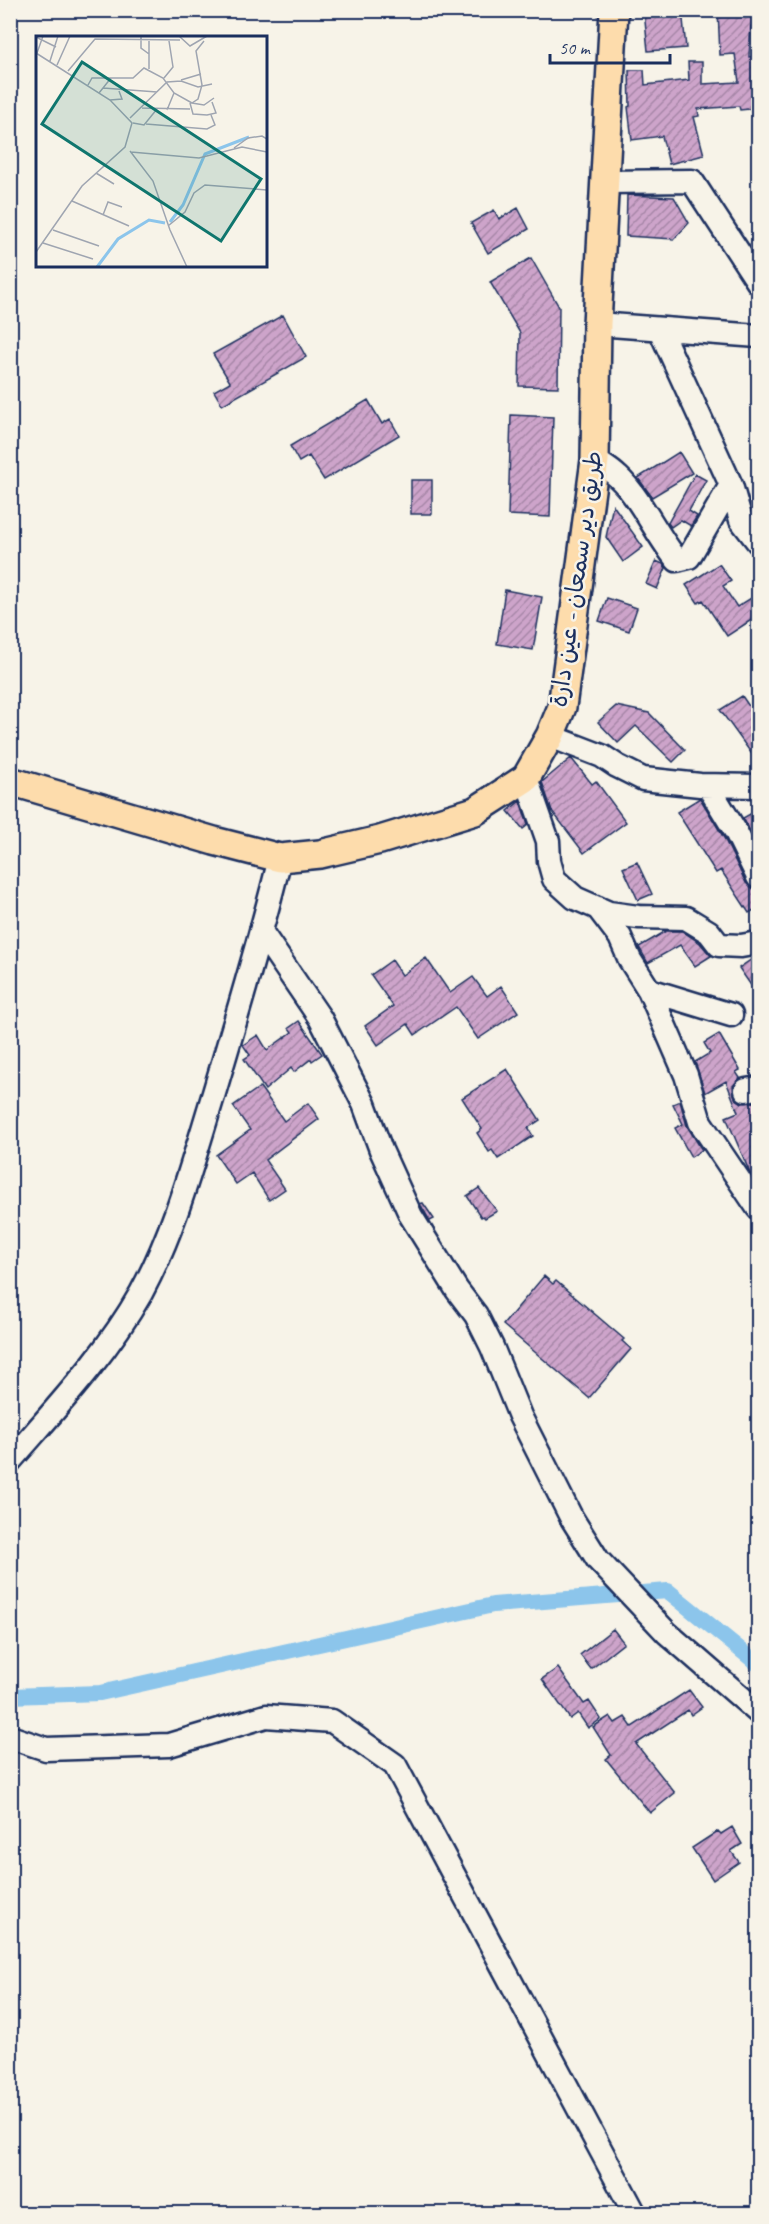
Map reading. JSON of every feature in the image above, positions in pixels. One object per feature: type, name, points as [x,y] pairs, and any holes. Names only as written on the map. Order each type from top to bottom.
[{"type":"main road","name":"طريق دير سمعان - عين دارة","points":[[10,782],[279,858],[320,854],[380,840],[476,811],[526,778],[550,736],[562,707],[595,460],[597,324],[614,10]]},
{"type":"street","points":[[606,182],[692,181],[756,274]]},
{"type":"street","points":[[597,324],[759,336]]},
{"type":"street","points":[[660,330],[731,485],[741,519],[759,542]]},
{"type":"street","points":[[595,460],[619,477],[678,560],[689,557],[731,485]]},
{"type":"street","points":[[550,736],[602,756],[643,779],[708,786],[759,786]]},
{"type":"street","points":[[526,778],[548,841],[549,861],[554,879],[575,898],[609,913],[638,917],[686,918],[709,932],[719,945],[741,946],[759,943]]},
{"type":"street","points":[[708,786],[736,832],[759,877]]},
{"type":"street","points":[[10,1461],[94,1364],[130,1311],[160,1255],[189,1174],[262,933],[279,858]]},
{"type":"street","points":[[598,908],[620,937],[630,960],[649,990],[686,1076],[700,1122],[759,1208]]},
{"type":"street","points":[[262,933],[320,1018],[364,1104],[381,1150],[411,1216],[457,1290],[476,1315],[492,1347],[520,1416],[571,1517],[598,1560],[667,1632],[759,1712]]},
{"type":"street","points":[[649,990],[730,1016]]},
{"type":"street","points":[[10,1737],[46,1749],[169,1745],[266,1716],[332,1721],[394,1765],[635,2214]]},
{"type":"building","points":[[682,10],[686,48],[648,51],[644,11]]},
{"type":"building","points":[[718,10],[759,10],[759,27],[751,26],[749,57],[759,56],[759,108],[740,110],[739,106],[698,109],[699,116],[694,117],[704,155],[669,164],[662,136],[632,140],[628,107],[630,106],[629,70],[644,70],[645,85],[689,80],[688,62],[702,62],[702,84],[739,82],[735,54],[720,55]]},
{"type":"building","points":[[627,195],[674,197],[689,223],[674,239],[626,236]]},
{"type":"building","points":[[518,208],[529,229],[488,253],[471,223],[494,210],[499,219]]},
{"type":"building","points":[[531,258],[559,307],[558,387],[519,386],[520,333],[490,282]]},
{"type":"building","points":[[283,315],[306,357],[222,405],[214,391],[230,382],[213,354]]},
{"type":"building","points":[[368,400],[382,424],[390,419],[399,435],[324,480],[309,456],[299,462],[290,446]]},
{"type":"building","points":[[511,415],[553,417],[550,517],[508,515]]},
{"type":"building","points":[[679,452],[692,473],[652,497],[638,478]]},
{"type":"building","points":[[695,474],[706,480],[689,511],[697,516],[691,526],[681,520],[671,527],[668,523]]},
{"type":"building","points":[[411,480],[432,480],[432,514],[411,514]]},
{"type":"building","points":[[613,505],[643,547],[623,562],[606,537]]},
{"type":"building","points":[[656,561],[666,568],[657,589],[646,584]]},
{"type":"building","points":[[719,564],[731,581],[723,586],[737,607],[759,593],[759,615],[727,636],[703,600],[698,603],[686,585]]},
{"type":"building","points":[[505,590],[542,597],[533,650],[497,644]]},
{"type":"building","points":[[607,598],[637,608],[629,631],[599,621]]},
{"type":"building","points":[[742,696],[759,721],[759,764],[720,710]]},
{"type":"building","points":[[616,706],[649,713],[685,750],[673,762],[636,726],[618,743],[598,722]]},
{"type":"building","points":[[571,758],[592,784],[596,781],[626,822],[584,853],[552,811],[542,782]]},
{"type":"building","points":[[700,798],[724,838],[746,883],[759,893],[759,907],[749,913],[721,870],[716,873],[677,812]]},
{"type":"building","points":[[520,801],[528,825],[523,829],[508,811]]},
{"type":"building","points":[[759,809],[759,844],[757,844],[743,818]]},
{"type":"building","points":[[637,862],[652,894],[638,900],[623,868]]},
{"type":"building","points":[[666,931],[682,931],[700,943],[711,956],[695,966],[680,945],[648,963],[639,947]]},
{"type":"building","points":[[755,957],[759,957],[759,997],[739,968]]},
{"type":"building","points":[[426,958],[450,993],[473,977],[487,996],[501,986],[518,1012],[478,1039],[456,1007],[415,1035],[408,1024],[378,1045],[365,1026],[393,1006],[371,975],[392,960],[402,975]]},
{"type":"building","points":[[299,1021],[322,1054],[294,1072],[291,1068],[265,1090],[244,1059],[250,1055],[243,1045],[258,1035],[267,1050],[292,1032],[289,1028]]},
{"type":"building","points":[[719,1034],[740,1070],[736,1072],[740,1078],[733,1086],[735,1098],[742,1103],[754,1102],[759,1113],[759,1185],[750,1173],[726,1117],[738,1112],[726,1081],[705,1093],[695,1062],[710,1053],[704,1043]]},
{"type":"building","points":[[507,1069],[540,1120],[528,1128],[533,1136],[498,1159],[492,1150],[489,1152],[477,1133],[482,1129],[462,1098]]},
{"type":"building","points":[[260,1087],[284,1121],[308,1103],[319,1119],[265,1160],[285,1189],[269,1200],[252,1173],[236,1184],[216,1155],[250,1130],[233,1106]]},
{"type":"building","points":[[680,1101],[687,1126],[702,1150],[691,1157],[675,1128],[683,1124],[673,1104]]},
{"type":"building","points":[[479,1188],[497,1211],[485,1218],[481,1217],[467,1196]]},
{"type":"building","points":[[423,1203],[434,1219],[430,1221],[420,1204]]},
{"type":"building","points":[[544,1276],[553,1284],[556,1281],[624,1339],[622,1341],[631,1349],[589,1398],[503,1325]]},
{"type":"building","points":[[613,1629],[624,1643],[591,1669],[580,1655]]},
{"type":"building","points":[[558,1668],[584,1704],[589,1701],[601,1719],[588,1728],[578,1713],[570,1719],[542,1679]]},
{"type":"building","points":[[689,1690],[702,1707],[691,1715],[688,1710],[636,1744],[675,1793],[650,1813],[606,1759],[611,1755],[593,1727],[610,1716],[615,1723],[625,1717],[632,1727]]},
{"type":"building","points":[[732,1827],[742,1844],[731,1851],[739,1862],[713,1880],[692,1848],[718,1831],[721,1834]]},
{"type":"waterway","points":[[10,1696],[100,1693],[493,1605],[668,1591],[758,1664]]}]
